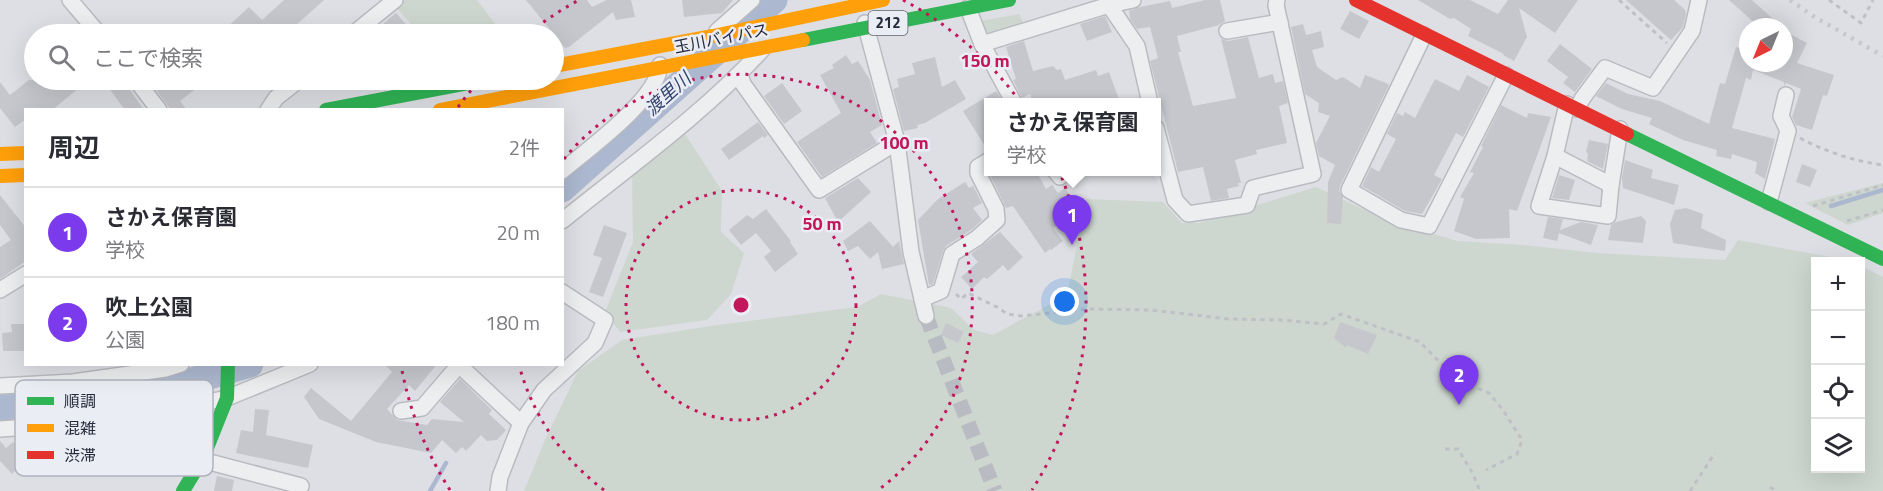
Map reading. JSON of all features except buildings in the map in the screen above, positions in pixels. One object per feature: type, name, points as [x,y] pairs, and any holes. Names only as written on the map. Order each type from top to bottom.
[{"type":"main road","name":"玉川バイパス","points":[[564,64],[713,36],[858,2],[883,0]]},
{"type":"main road","name":"玉川バイパス","points":[[564,86],[1009,0]]},
{"type":"main road","points":[[1356,0],[1883,259]]},
{"type":"main road","points":[[342,108],[433,90]]},
{"type":"main road","name":"玉川バイパス","points":[[450,108],[543,90]]},
{"type":"main road","points":[[0,154],[24,153]]},
{"type":"main road","points":[[0,176],[24,175]]},
{"type":"main road","points":[[213,433],[227,399],[228,366]]},
{"type":"main road","points":[[183,491],[192,476]]},
{"type":"street","points":[[70,0],[90,24]]},
{"type":"street","points":[[365,24],[395,0]]},
{"type":"street","points":[[713,36],[752,0]]},
{"type":"street","points":[[982,44],[1109,5],[1133,0]]},
{"type":"street","points":[[1161,147],[1175,200],[1188,214],[1246,205],[1253,188],[1313,174],[1276,5],[1277,0]]},
{"type":"street","points":[[1620,129],[1608,216],[1539,206],[1572,106],[1582,99],[1605,68],[1653,88],[1692,31],[1700,0]]},
{"type":"street","points":[[858,2],[897,142],[911,252],[926,316]]},
{"type":"street","points":[[1109,5],[1137,46],[1149,98]]},
{"type":"street","points":[[969,8],[982,44],[1012,98]]},
{"type":"street","points":[[1227,31],[1280,22]]},
{"type":"street","points":[[1424,35],[1349,189],[1401,220],[1429,226],[1506,75]]},
{"type":"street","points":[[564,169],[633,111],[655,81],[661,67],[656,46]]},
{"type":"street","points":[[564,219],[688,119],[740,74],[766,46]]},
{"type":"street","points":[[740,74],[743,84],[819,190],[897,142]]},
{"type":"street","points":[[144,90],[157,108]]},
{"type":"street","points":[[269,108],[276,98],[286,90]]},
{"type":"street","points":[[1768,202],[1788,131],[1781,116],[1786,95]]},
{"type":"street","points":[[1555,156],[1611,185]]},
{"type":"street","points":[[922,299],[940,291],[952,254],[977,238],[997,220],[996,209],[978,173],[978,167],[984,163]]},
{"type":"street","points":[[0,290],[24,275]]},
{"type":"street","points":[[498,491],[500,477],[521,423],[544,390],[595,343],[605,320],[564,292]]},
{"type":"street","points":[[87,380],[175,366]]},
{"type":"street","points":[[213,402],[227,399],[305,366]]},
{"type":"street","points":[[401,411],[422,408],[457,366]]},
{"type":"street","points":[[461,366],[521,423]]},
{"type":"street","points":[[0,386],[15,385]]},
{"type":"street","points":[[0,429],[15,428]]},
{"type":"street","points":[[213,463],[301,486]]},
{"type":"path","points":[[1619,0],[1678,52]]},
{"type":"path","points":[[1829,0],[1861,23],[1873,0]]},
{"type":"path","points":[[1788,131],[1819,148],[1863,162],[1883,165]]},
{"type":"path","points":[[1805,208],[1883,185]]},
{"type":"path","points":[[1838,224],[1883,210]]},
{"type":"path","points":[[940,291],[953,290],[961,299],[968,293],[1007,314],[1022,316],[1088,309],[1150,310],[1229,319],[1324,324],[1341,314],[1420,342],[1456,379],[1489,393],[1522,440],[1517,454],[1486,470]]},
{"type":"path","points":[[1444,449],[1458,449],[1480,491]]},
{"type":"path","points":[[1690,491],[1715,453]]},
{"type":"path","points":[[1770,487],[1776,491]]},
{"type":"shaded area","points":[[400,0],[477,0],[495,24],[411,24],[394,5]]},
{"type":"shaded area","points":[[1019,14],[1025,26],[986,38],[981,21]]},
{"type":"shaded area","points":[[685,134],[722,191],[721,232],[744,253],[731,294],[707,320],[620,332],[605,312],[633,242],[632,174]]},
{"type":"shaded area","points":[[1883,183],[1883,213],[1848,225],[1805,203]]},
{"type":"shaded area","points":[[1316,187],[1382,218],[1457,241],[1597,253],[1725,260],[1738,240],[1830,257],[1811,257],[1811,473],[1865,473],[1865,268],[1883,277],[1883,491],[524,491],[578,371],[622,340],[857,307],[881,294],[951,308],[974,330],[993,335],[1067,295],[1086,199],[1163,202],[1182,223],[1199,223]]},
{"type":"waterway","name":"渡里川","points":[[564,187],[774,0]]},
{"type":"waterway","points":[[1831,206],[1883,190]]},
{"type":"waterway","name":"渡里川","points":[[195,380],[243,366]]},
{"type":"waterway","name":"渡里川","points":[[0,408],[15,407]]},
{"type":"waterway","points":[[430,491],[446,463]]},
{"type":"tunnel","points":[[926,316],[995,491]]},
{"type":"railway","points":[[1790,0],[1813,16],[1883,56]]},
{"type":"traffic: fast","points":[[803,40],[1009,0]]},
{"type":"traffic: fast","points":[[337,108],[431,90]]},
{"type":"traffic: fast","points":[[1627,134],[1883,259]]},
{"type":"traffic: fast","points":[[213,433],[227,398],[228,366]]},
{"type":"traffic: fast","points":[[183,491],[192,476]]},
{"type":"traffic: slow","points":[[564,64],[883,0]]},
{"type":"traffic: slow","points":[[564,86],[803,40]]},
{"type":"traffic: slow","points":[[450,108],[544,90]]},
{"type":"traffic: slow","points":[[0,154],[24,153]]},
{"type":"traffic: slow","points":[[0,176],[24,175]]},
{"type":"traffic: jam","points":[[1356,0],[1627,134]]},
{"type":"place","name":"さかえ保育園","points":[[1072,245]]},
{"type":"place","name":"吹上公園","points":[[1459,405]]}]
